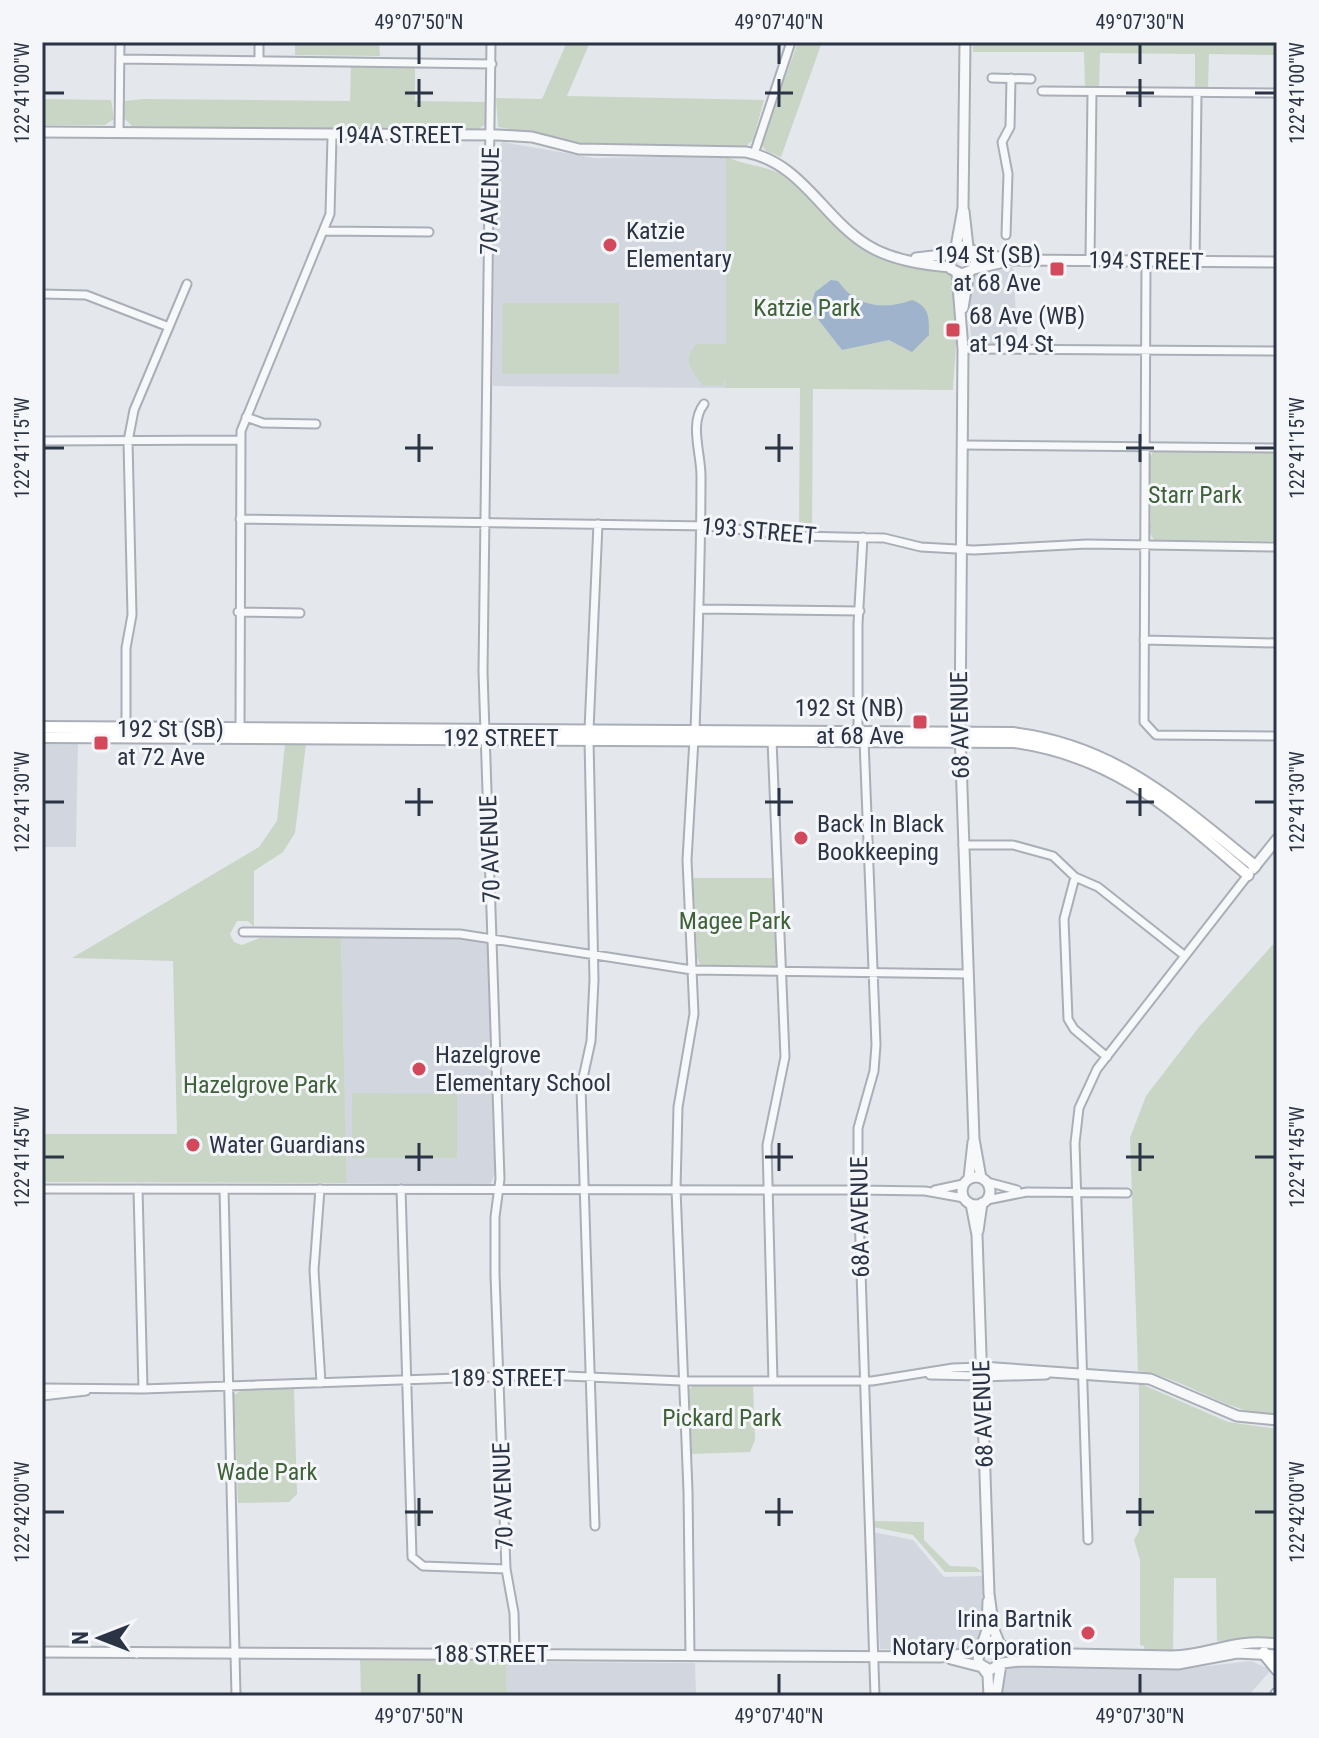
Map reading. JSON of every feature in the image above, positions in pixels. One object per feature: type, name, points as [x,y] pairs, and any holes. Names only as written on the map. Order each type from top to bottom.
[{"type":"main road","name":"192 STREET","points":[[42,727],[126,725],[694,735],[773,735],[781,732],[861,736]]},
{"type":"main road","name":"192 STREET","points":[[42,737],[487,733]]},
{"type":"main road","name":"192 STREET","points":[[589,734],[605,739],[694,735],[772,740],[960,736],[1047,747],[1105,767],[1161,801],[1251,871]]},
{"type":"main road","points":[[1264,1653],[1277,1669]]},
{"type":"street","points":[[119,132],[120,42]]},
{"type":"street","points":[[259,42],[259,61]]},
{"type":"street","name":"70 AVENUE","points":[[491,42],[483,672],[494,938],[498,1189],[494,1252],[498,1377],[506,1569],[514,1613],[515,1655]]},
{"type":"street","points":[[791,42],[754,154],[795,176],[867,245],[905,259],[954,270]]},
{"type":"street","points":[[965,42],[963,208],[971,249]]},
{"type":"street","points":[[120,59],[492,64]]},
{"type":"street","points":[[992,78],[1031,79]]},
{"type":"street","points":[[1006,235],[1008,174],[1002,142],[1010,127],[1011,78]]},
{"type":"street","points":[[1042,91],[1277,93]]},
{"type":"street","points":[[1090,260],[1092,92]]},
{"type":"street","points":[[1195,262],[1197,94]]},
{"type":"street","name":"194A STREET","points":[[42,132],[491,135],[532,137],[579,149],[754,154]]},
{"type":"street","points":[[240,728],[238,612],[241,440],[246,417],[331,208],[332,136]]},
{"type":"street","points":[[905,259],[953,250],[963,208]]},
{"type":"street","points":[[324,231],[429,232]]},
{"type":"street","name":"194 STREET","points":[[953,250],[971,249],[1015,260],[1277,262]]},
{"type":"street","name":"68 AVENUE","points":[[962,311],[971,271],[977,259],[971,249]]},
{"type":"street","name":"68 AVENUE","points":[[953,250],[962,311],[963,349],[960,736],[974,1139],[990,1192],[984,1202],[977,1235],[989,1594],[987,1630],[981,1645]]},
{"type":"street","name":"194 STREET","points":[[954,270],[971,271],[1015,260]]},
{"type":"street","points":[[1146,261],[1143,713],[1148,730],[1166,736],[1277,736]]},
{"type":"street","points":[[126,725],[126,648],[132,615],[128,441],[134,410],[187,284]]},
{"type":"street","points":[[42,294],[86,295],[169,327]]},
{"type":"street","points":[[963,349],[1277,351]]},
{"type":"street","points":[[690,1656],[676,1189],[677,1118],[693,1022],[687,842],[701,609],[698,411],[704,404]]},
{"type":"street","points":[[246,417],[269,424],[316,424]]},
{"type":"street","points":[[42,441],[128,441],[142,438],[241,440]]},
{"type":"street","points":[[962,445],[1277,448]]},
{"type":"street","name":"193 STREET","points":[[240,519],[700,525],[799,536],[863,537],[961,549],[1145,545],[1277,547]]},
{"type":"street","points":[[595,1526],[581,1087],[591,1041],[594,955],[589,734],[598,524]]},
{"type":"street","name":"68A AVENUE","points":[[863,537],[861,736],[876,1045],[874,1071],[858,1128],[858,1190],[875,1696]]},
{"type":"street","points":[[701,609],[860,611]]},
{"type":"street","points":[[238,612],[300,613]]},
{"type":"street","points":[[1144,640],[1277,643]]},
{"type":"street","points":[[772,740],[784,1070],[768,1125],[773,1381]]},
{"type":"street","points":[[1088,1540],[1075,1143],[1079,1108],[1107,1057],[1277,839]]},
{"type":"street","points":[[963,845],[1013,845],[1053,856],[1075,877],[1098,887],[1185,956]]},
{"type":"street","points":[[1075,877],[1064,919],[1068,1019],[1074,1029],[1107,1057]]},
{"type":"street","points":[[243,932],[443,933],[494,938],[692,970],[968,974]]},
{"type":"street","name":"68 AVENUE","points":[[974,1139],[966,1181],[967,1201],[977,1235]]},
{"type":"street","points":[[925,1191],[984,1180],[1027,1192]]},
{"type":"street","points":[[42,1189],[858,1190],[925,1191],[984,1202],[1027,1192],[1127,1193]]},
{"type":"street","points":[[138,1189],[143,1389]]},
{"type":"street","points":[[224,1189],[236,1696]]},
{"type":"street","points":[[320,1189],[314,1270],[321,1383]]},
{"type":"street","points":[[401,1189],[412,1557],[415,1563],[506,1569]]},
{"type":"street","name":"189 STREET","points":[[42,1396],[88,1391],[498,1377],[864,1382],[981,1371],[1033,1377],[1049,1373],[1150,1379],[1237,1416],[1277,1420]]},
{"type":"street","name":"189 STREET","points":[[42,1388],[88,1391]]},
{"type":"street","name":"68 AVENUE","points":[[989,1594],[994,1630],[1000,1645]]},
{"type":"street","points":[[989,1696],[988,1675],[976,1656],[981,1645],[991,1641],[1021,1653],[1172,1656],[1193,1654],[1229,1643],[1277,1644]]},
{"type":"street","name":"188 STREET","points":[[42,1652],[940,1657],[970,1653],[981,1645]]},
{"type":"street","points":[[996,1696],[997,1677],[1004,1655],[1000,1645]]},
{"type":"street","points":[[982,1667],[992,1670],[1002,1664],[1178,1664],[1237,1653],[1277,1655]]},
{"type":"street","name":"188 STREET","points":[[940,1657],[982,1667]]},
{"type":"shaded area","name":"Katzie Elementary","points":[[503,142],[594,158],[726,156],[726,388],[493,386],[494,151]]},
{"type":"shaded area","points":[[989,267],[1013,267],[1018,346],[978,345],[971,338],[968,297],[973,275]]},
{"type":"shaded area","points":[[42,742],[78,743],[76,847],[42,847]]},
{"type":"shaded area","name":"Hazelgrove Elementary School","points":[[341,936],[455,937],[483,940],[490,945],[496,1171],[490,1185],[347,1183]]},
{"type":"shaded area","points":[[873,1532],[913,1540],[944,1577],[983,1576],[981,1642],[975,1648],[955,1652],[880,1649]]},
{"type":"shaded area","points":[[1251,1661],[1271,1670],[1248,1696],[1000,1696],[1003,1671],[1012,1665],[1182,1669]]},
{"type":"shaded area","points":[[695,1663],[696,1696],[507,1696],[506,1664]]},
{"type":"green space","points":[[295,42],[379,42],[380,56],[295,55]]},
{"type":"green space","points":[[567,42],[590,42],[567,96],[764,100],[753,140],[746,146],[580,143],[498,127],[496,98],[542,99]]},
{"type":"green space","points":[[798,42],[822,42],[781,157],[766,151],[761,144]]},
{"type":"green space","points":[[973,42],[1277,42],[1277,55],[1209,54],[1208,89],[1195,89],[1195,54],[1100,53],[1099,89],[1085,88],[1084,52],[973,52]]},
{"type":"green space","points":[[351,66],[415,66],[415,101],[488,102],[487,123],[477,130],[403,132],[132,126],[123,117],[124,101],[144,99],[350,101]]},
{"type":"green space","points":[[42,99],[111,100],[114,119],[105,125],[42,125]]},
{"type":"green space","name":"Katzie Park","points":[[726,156],[789,179],[841,231],[877,256],[948,271],[953,280],[957,310],[953,390],[813,389],[812,532],[799,532],[800,388],[726,388],[725,377],[723,386],[702,385],[690,365],[689,355],[696,344],[726,344]]},
{"type":"green space","points":[[503,303],[619,303],[619,374],[502,374]]},
{"type":"green space","name":"Starr Park","points":[[1153,452],[1277,452],[1277,541],[1154,540],[1148,530],[1151,521],[1148,462]]},
{"type":"green space","name":"Hazelgrove Park","points":[[285,744],[306,744],[295,833],[283,852],[254,871],[254,927],[248,921],[237,921],[230,934],[234,942],[242,945],[260,938],[341,936],[347,1183],[42,1182],[42,1134],[177,1134],[173,961],[72,958],[259,847],[277,821]]},
{"type":"green space","name":"Magee Park","points":[[693,878],[773,878],[779,957],[775,966],[700,965]]},
{"type":"green space","points":[[1277,940],[1277,1415],[1240,1409],[1174,1381],[1138,1371],[1130,1138],[1146,1096],[1199,1027]]},
{"type":"green space","points":[[352,1093],[457,1094],[457,1158],[352,1158]]},
{"type":"green space","points":[[1139,1383],[1228,1422],[1277,1429],[1277,1639],[1217,1641],[1216,1578],[1174,1578],[1173,1651],[1145,1651],[1144,1646],[1140,1645],[1140,1560],[1134,1540],[1139,1531]]},
{"type":"green space","name":"Pickard Park","points":[[693,1385],[753,1385],[755,1440],[750,1452],[691,1454],[686,1394]]},
{"type":"green space","name":"Wade Park","points":[[294,1388],[297,1494],[289,1502],[238,1503],[234,1395],[242,1390]]},
{"type":"green space","points":[[873,1521],[924,1522],[924,1540],[950,1566],[975,1567],[983,1572],[945,1572],[913,1535],[873,1527]]},
{"type":"green space","points":[[360,1658],[499,1662],[506,1664],[507,1696],[361,1696]]},
{"type":"water","points":[[831,280],[838,281],[853,296],[870,304],[891,305],[912,300],[918,303],[927,313],[929,335],[912,352],[889,340],[842,350],[810,309],[815,292]]},
{"type":"place","name":"Katzie Elementary","points":[[610,245]]},
{"type":"place","name":"194 St (SB) at 68 Ave","points":[[1057,269]]},
{"type":"place","name":"68 Ave (WB) at 194 St","points":[[953,330]]},
{"type":"place","name":"192 St (NB) at 68 Ave","points":[[920,722]]},
{"type":"place","name":"192 St (SB) at 72 Ave","points":[[101,743]]},
{"type":"place","name":"Back In Black Bookkeeping","points":[[801,838]]},
{"type":"place","name":"Hazelgrove Elementary School","points":[[419,1069]]},
{"type":"place","name":"Water Guardians","points":[[193,1145]]},
{"type":"place","name":"Irina Bartnik Notary Corporation","points":[[1088,1633]]}]
